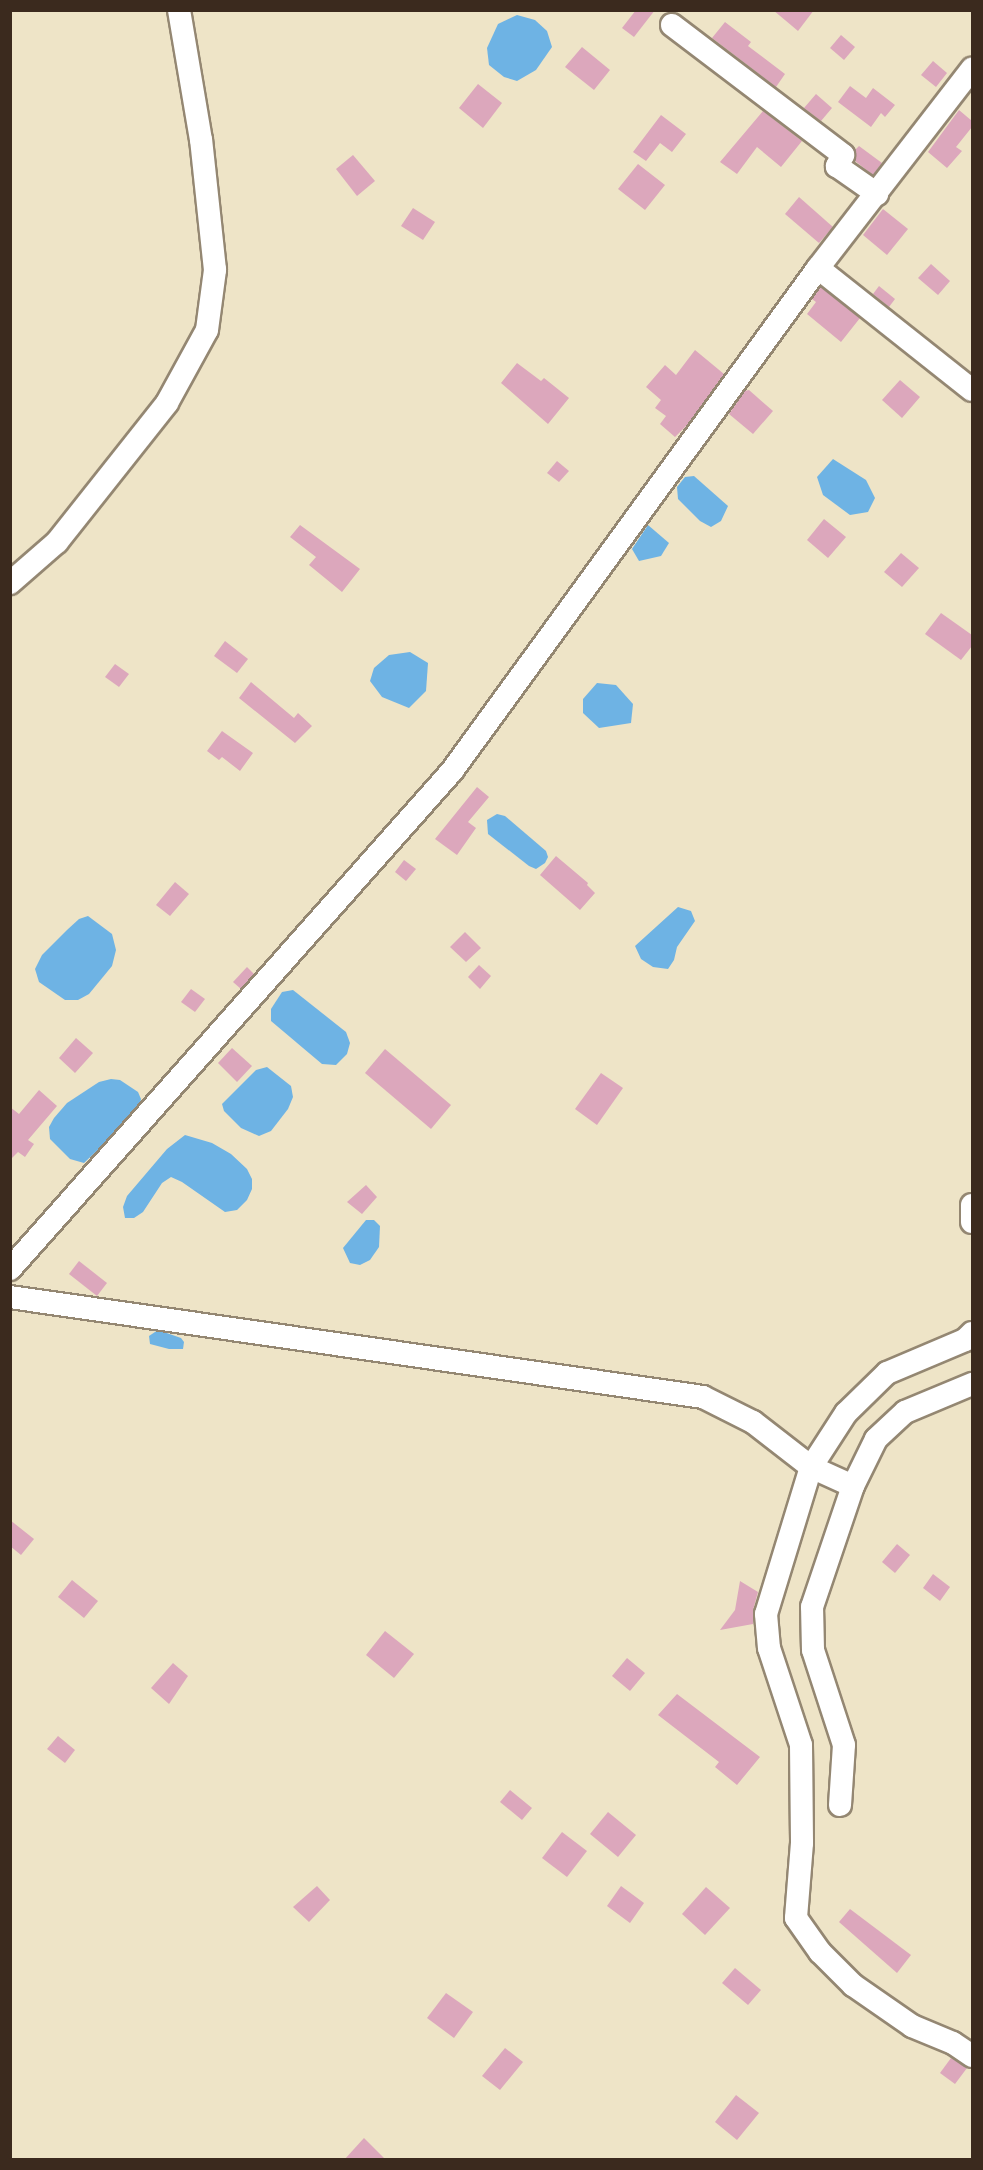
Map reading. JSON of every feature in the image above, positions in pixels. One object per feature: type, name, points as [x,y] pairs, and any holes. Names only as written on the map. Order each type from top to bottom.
[{"type":"street","points":[[10,583],[57,542],[167,404],[207,330],[215,270],[201,140],[179,10]]},
{"type":"street","points":[[672,25],[843,155],[837,166],[877,194]]},
{"type":"street","points":[[10,1269],[452,771],[818,268],[972,69]]},
{"type":"street","points":[[818,268],[972,390]]},
{"type":"street","points":[[972,1205],[972,1222]]},
{"type":"street","points":[[10,1296],[703,1397],[753,1422],[811,1467],[853,1486]]},
{"type":"street","points":[[972,1334],[965,1340],[887,1373],[846,1413],[811,1467],[766,1614],[769,1648],[801,1745],[802,1843],[796,1918],[820,1952],[853,1985],[912,2026],[953,2043],[972,2056]]},
{"type":"street","points":[[840,1805],[844,1745],[813,1650],[812,1607],[853,1486],[876,1439],[905,1412],[972,1384]]},
{"type":"water","points":[[517,15],[535,20],[547,31],[552,47],[536,70],[517,81],[504,77],[489,65],[487,48],[498,24]]},
{"type":"water","points":[[833,459],[866,480],[875,498],[868,512],[850,515],[823,495],[817,477]]},
{"type":"water","points":[[694,476],[728,506],[721,521],[711,527],[700,521],[678,499],[677,487],[685,477]]},
{"type":"water","points":[[648,525],[669,543],[661,556],[639,561],[632,549]]},
{"type":"water","points":[[410,652],[428,663],[426,691],[409,708],[382,697],[370,681],[374,668],[389,655]]},
{"type":"water","points":[[597,683],[616,685],[633,704],[631,723],[599,728],[583,713],[583,699]]},
{"type":"water","points":[[497,814],[505,816],[546,851],[548,857],[545,863],[536,869],[529,866],[488,834],[487,820]]},
{"type":"water","points":[[678,907],[691,911],[695,921],[677,947],[674,960],[668,969],[653,967],[641,959],[635,946]]},
{"type":"water","points":[[88,916],[112,934],[116,950],[112,966],[89,994],[78,1000],[65,1000],[39,982],[35,969],[42,955],[67,930],[79,919]]},
{"type":"water","points":[[293,990],[346,1032],[350,1043],[347,1054],[336,1065],[322,1064],[271,1021],[271,1009],[282,992]]},
{"type":"water","points":[[267,1067],[291,1086],[293,1097],[288,1109],[271,1131],[259,1136],[241,1128],[224,1111],[222,1104],[256,1070]]},
{"type":"water","points":[[111,1079],[120,1080],[138,1092],[141,1099],[139,1108],[84,1163],[70,1159],[50,1139],[49,1127],[67,1103],[99,1082]]},
{"type":"water","points":[[185,1135],[212,1143],[231,1154],[247,1169],[252,1179],[252,1189],[247,1200],[237,1210],[225,1212],[171,1177],[162,1183],[143,1212],[134,1218],[125,1218],[123,1207],[127,1196],[167,1149]]},
{"type":"water","points":[[366,1220],[374,1220],[380,1226],[379,1247],[370,1260],[360,1265],[350,1263],[343,1248]]},
{"type":"water","points":[[158,1330],[181,1338],[184,1342],[183,1349],[169,1349],[150,1344],[149,1336]]},
{"type":"building","points":[[636,10],[655,10],[634,37],[622,28]]},
{"type":"building","points":[[773,10],[814,10],[798,31]]},
{"type":"building","points":[[725,22],[751,42],[748,46],[785,74],[776,87],[712,38]]},
{"type":"building","points":[[841,35],[855,47],[844,60],[830,48]]},
{"type":"building","points":[[582,47],[610,70],[594,90],[565,67]]},
{"type":"building","points":[[933,61],[947,73],[936,87],[921,75]]},
{"type":"building","points":[[478,84],[502,103],[483,128],[459,108]]},
{"type":"building","points":[[850,86],[866,98],[873,88],[895,105],[885,117],[881,113],[871,127],[838,102]]},
{"type":"building","points":[[816,94],[832,108],[821,121],[804,108]]},
{"type":"building","points":[[959,110],[972,121],[972,127],[956,147],[962,151],[947,168],[928,152]]},
{"type":"building","points":[[763,111],[802,141],[781,167],[757,147],[737,174],[720,162]]},
{"type":"building","points":[[661,115],[686,134],[672,152],[660,143],[646,161],[633,152]]},
{"type":"building","points":[[859,146],[882,163],[873,175],[855,161],[855,150]]},
{"type":"building","points":[[353,155],[375,181],[357,196],[336,169]]},
{"type":"building","points":[[638,164],[665,185],[645,210],[618,189]]},
{"type":"building","points":[[799,197],[833,227],[819,243],[785,214]]},
{"type":"building","points":[[413,208],[435,222],[423,240],[401,226]]},
{"type":"building","points":[[883,209],[908,229],[887,255],[863,235]]},
{"type":"building","points":[[931,264],[950,281],[938,295],[918,278]]},
{"type":"building","points":[[879,286],[895,299],[889,307],[873,294]]},
{"type":"building","points":[[821,287],[860,318],[841,342],[807,314],[816,302],[812,299]]},
{"type":"building","points":[[695,350],[724,374],[688,424],[675,437],[660,424],[666,416],[655,408],[661,400],[646,387],[665,365],[676,375]]},
{"type":"building","points":[[517,363],[541,381],[544,378],[569,398],[548,424],[501,383]]},
{"type":"building","points":[[900,380],[920,397],[902,418],[882,400]]},
{"type":"building","points":[[749,390],[773,411],[753,434],[729,414],[745,391]]},
{"type":"building","points":[[557,461],[569,471],[559,482],[547,473]]},
{"type":"building","points":[[824,519],[846,537],[828,558],[807,540]]},
{"type":"building","points":[[300,525],[360,569],[342,592],[309,565],[316,557],[290,537]]},
{"type":"building","points":[[901,553],[919,568],[902,587],[884,572]]},
{"type":"building","points":[[941,613],[972,635],[972,646],[961,660],[925,634]]},
{"type":"building","points":[[225,641],[248,659],[237,673],[214,656]]},
{"type":"building","points":[[115,664],[129,674],[119,687],[105,677]]},
{"type":"building","points":[[251,682],[294,718],[298,713],[312,726],[295,743],[239,698]]},
{"type":"building","points":[[222,731],[253,753],[240,771],[222,757],[219,760],[207,751]]},
{"type":"building","points":[[477,787],[489,797],[468,822],[476,828],[457,855],[435,839]]},
{"type":"building","points":[[556,856],[588,883],[587,885],[595,893],[580,910],[540,875]]},
{"type":"building","points":[[404,860],[416,869],[406,881],[395,872]]},
{"type":"building","points":[[175,882],[189,894],[170,916],[156,905]]},
{"type":"building","points":[[465,932],[481,948],[466,962],[450,947]]},
{"type":"building","points":[[479,965],[491,976],[480,989],[468,977]]},
{"type":"building","points":[[247,967],[254,974],[241,989],[233,982]]},
{"type":"building","points":[[191,989],[205,999],[195,1012],[181,1002]]},
{"type":"building","points":[[76,1038],[93,1053],[75,1073],[59,1058]]},
{"type":"building","points":[[232,1048],[252,1066],[237,1082],[218,1063]]},
{"type":"building","points":[[385,1049],[451,1105],[431,1129],[365,1073]]},
{"type":"building","points":[[601,1073],[623,1088],[597,1125],[575,1109]]},
{"type":"building","points":[[39,1090],[57,1106],[28,1140],[34,1144],[25,1157],[18,1152],[10,1160],[10,1107],[19,1114]]},
{"type":"building","points":[[366,1185],[377,1197],[362,1214],[347,1202]]},
{"type":"building","points":[[79,1261],[107,1283],[97,1296],[69,1274]]},
{"type":"building","points":[[10,1520],[34,1539],[21,1555],[10,1546]]},
{"type":"building","points":[[897,1544],[910,1555],[895,1573],[882,1562]]},
{"type":"building","points":[[933,1574],[950,1587],[940,1601],[923,1588]]},
{"type":"building","points":[[72,1580],[98,1601],[84,1618],[58,1597]]},
{"type":"building","points":[[740,1581],[758,1592],[753,1610],[753,1624],[720,1630],[735,1610]]},
{"type":"building","points":[[385,1631],[414,1654],[394,1678],[366,1655]]},
{"type":"building","points":[[627,1658],[645,1673],[630,1691],[612,1676]]},
{"type":"building","points":[[173,1663],[188,1676],[169,1704],[151,1688]]},
{"type":"building","points":[[677,1694],[760,1757],[737,1785],[715,1767],[719,1762],[658,1715]]},
{"type":"building","points":[[58,1736],[75,1750],[65,1763],[47,1749]]},
{"type":"building","points":[[510,1790],[532,1808],[522,1820],[500,1802]]},
{"type":"building","points":[[608,1812],[636,1835],[618,1857],[590,1834]]},
{"type":"building","points":[[562,1832],[587,1851],[567,1877],[542,1858]]},
{"type":"building","points":[[317,1886],[330,1900],[309,1922],[293,1907]]},
{"type":"building","points":[[621,1886],[644,1903],[630,1923],[607,1906]]},
{"type":"building","points":[[706,1887],[730,1908],[705,1935],[682,1914]]},
{"type":"building","points":[[850,1909],[911,1955],[897,1973],[839,1922]]},
{"type":"building","points":[[735,1968],[761,1990],[748,2005],[722,1983]]},
{"type":"building","points":[[446,1993],[473,2012],[454,2038],[427,2018]]},
{"type":"building","points":[[505,2048],[523,2062],[500,2090],[482,2076]]},
{"type":"building","points":[[951,2058],[967,2068],[955,2084],[940,2073]]},
{"type":"building","points":[[736,2095],[759,2113],[737,2140],[715,2122]]},
{"type":"building","points":[[364,2138],[386,2160],[344,2160]]}]
